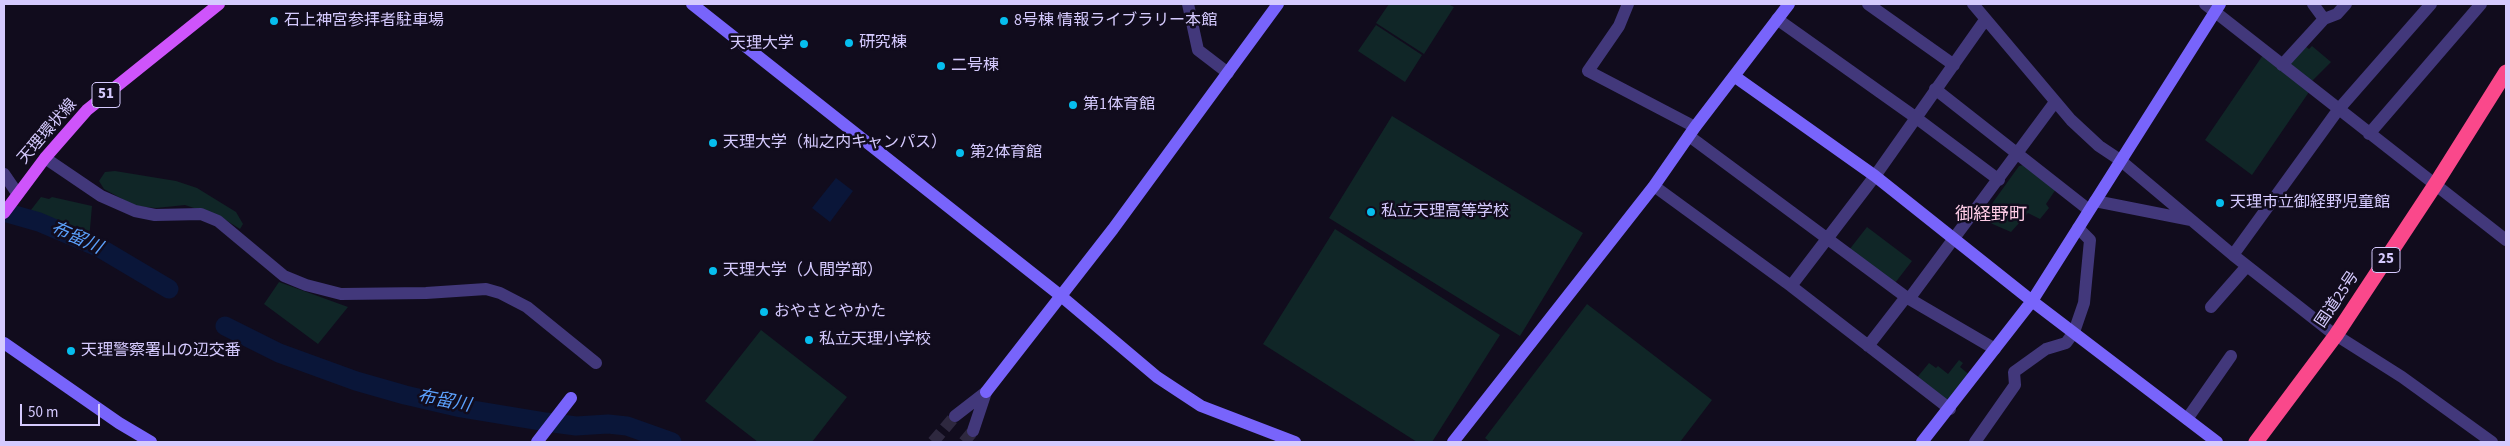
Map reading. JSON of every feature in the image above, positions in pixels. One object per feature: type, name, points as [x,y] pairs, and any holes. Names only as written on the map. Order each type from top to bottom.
[{"type":"highway","name":"国道25号","points":[[2256,442],[2336,335],[2435,185],[2506,72]]},
{"type":"main road","name":"天理環状線","points":[[10,203],[45,158],[87,110],[219,4]]},
{"type":"street","points":[[692,4],[1061,296],[1178,392],[1226,417],[1295,442]]},
{"type":"street","points":[[1188,4],[1198,50],[1228,73]]},
{"type":"street","points":[[955,416],[986,392],[1061,296],[1278,4]]},
{"type":"street","points":[[1628,4],[1618,26],[1588,71],[1692,132],[1828,239],[1908,298],[1995,350]]},
{"type":"street","points":[[1453,442],[1654,186],[1692,132],[1789,4]]},
{"type":"street","points":[[1868,4],[1883,8],[1954,65]]},
{"type":"street","points":[[1973,4],[2056,102],[2092,139],[2120,160],[2233,255],[2336,335],[2402,377],[2492,442]]},
{"type":"street","points":[[2312,4],[2324,20]]},
{"type":"street","points":[[2282,65],[2324,20],[2337,14],[2346,4]]},
{"type":"street","points":[[2233,255],[2338,110],[2431,4]]},
{"type":"street","points":[[2368,134],[2481,4]]},
{"type":"street","points":[[1922,442],[1950,409],[2032,301],[2213,6],[2282,65],[2368,134],[2506,240]]},
{"type":"street","points":[[1777,19],[1915,117],[1999,180]]},
{"type":"street","points":[[1791,286],[1875,176],[1985,20]]},
{"type":"street","points":[[1734,76],[1875,176],[2032,301],[2217,442]]},
{"type":"street","points":[[1935,89],[2018,154],[2092,205],[2192,220]]},
{"type":"street","points":[[1868,346],[1955,240],[2056,102]]},
{"type":"street","points":[[45,158],[101,196],[135,211],[155,215],[201,214],[218,222],[284,276],[306,285],[341,294],[426,293],[486,289],[500,293],[527,307],[596,363]]},
{"type":"street","points":[[4,174],[10,203]]},
{"type":"street","points":[[1654,186],[1791,286],[1950,409]]},
{"type":"street","points":[[1975,442],[2015,385],[2014,372],[2046,349],[2066,343],[2074,332],[2084,303],[2090,240],[2078,228]]},
{"type":"street","points":[[2211,307],[2247,266]]},
{"type":"street","points":[[4,343],[119,423],[151,442]]},
{"type":"street","points":[[2187,419],[2231,356]]},
{"type":"street","points":[[973,431],[986,392]]},
{"type":"street","points":[[537,442],[570,398]]},
{"type":"green space","points":[[1389,4],[1448,4],[1454,7],[1424,54],[1376,23]]},
{"type":"green space","points":[[1376,25],[1422,55],[1405,82],[1358,51]]},
{"type":"green space","points":[[2305,46],[2309,49],[2312,46],[2331,62],[2312,81],[2290,64]]},
{"type":"green space","points":[[2263,55],[2309,92],[2252,175],[2205,140]]},
{"type":"green space","points":[[1392,116],[1583,233],[1520,336],[1329,218]]},
{"type":"green space","points":[[2028,164],[2058,186],[2046,204],[2049,208],[2040,219],[2028,213],[2011,232],[1981,219],[2019,166]]},
{"type":"green space","points":[[115,171],[176,181],[197,188],[236,212],[243,224],[240,229],[221,217],[185,205],[156,208],[135,206],[104,189],[99,181],[105,172]]},
{"type":"green space","points":[[41,197],[49,199],[52,197],[92,206],[89,240],[27,215]]},
{"type":"green space","points":[[1867,227],[1912,261],[1895,283],[1849,250]]},
{"type":"green space","points":[[1335,229],[1500,335],[1432,442],[1417,442],[1263,344]]},
{"type":"green space","points":[[279,282],[348,307],[318,344],[264,304]]},
{"type":"green space","points":[[1587,304],[1712,400],[1680,442],[1490,442],[1485,438]]},
{"type":"green space","points":[[761,330],[847,397],[812,442],[758,442],[705,401]]},
{"type":"green space","points":[[1959,360],[1963,363],[1960,367],[1972,377],[1949,406],[1915,380],[1929,363],[1936,368],[1938,366],[1948,374]]},
{"type":"water","points":[[836,178],[853,191],[830,222],[812,208]]},
{"type":"waterway","name":"布留川","points":[[4,212],[39,222],[100,248],[169,289]]},
{"type":"waterway","name":"布留川","points":[[225,326],[279,353],[356,381],[405,395],[461,408],[546,422],[576,426],[608,424],[627,426],[672,442]]},
{"type":"tunnel","points":[[933,442],[955,416]]},
{"type":"tunnel","points":[[964,442],[973,431]]},
{"type":"place","name":"石上神宮参拝者駐車場","points":[[274,21]]},
{"type":"place","name":"8号棟 情報ライブラリー本館","points":[[1004,21]]},
{"type":"place","name":"研究棟","points":[[849,43]]},
{"type":"place","name":"天理大学","points":[[804,44]]},
{"type":"place","name":"二号棟","points":[[941,66]]},
{"type":"place","name":"第1体育館","points":[[1073,105]]},
{"type":"place","name":"天理大学（杣之内キャンパス）","points":[[713,143]]},
{"type":"place","name":"第2体育館","points":[[960,153]]},
{"type":"place","name":"天理市立御経野児童館","points":[[2220,203]]},
{"type":"place","name":"私立天理高等学校","points":[[1371,212]]},
{"type":"place","name":"天理大学（人間学部）","points":[[713,271]]},
{"type":"place","name":"おやさとやかた","points":[[764,312]]},
{"type":"place","name":"私立天理小学校","points":[[809,340]]},
{"type":"place","name":"天理警察署山の辺交番","points":[[71,351]]},
{"type":"district","name":"御経野町","points":[[1991,216]]}]
